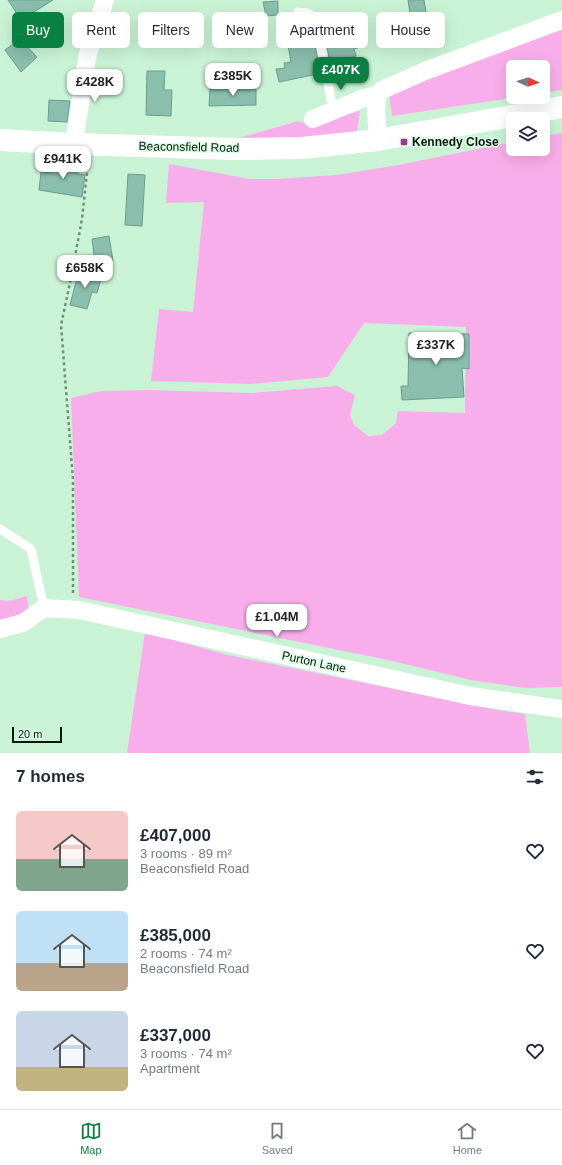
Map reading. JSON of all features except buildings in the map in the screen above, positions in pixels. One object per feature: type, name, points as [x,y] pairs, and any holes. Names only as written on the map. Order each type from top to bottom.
[{"type":"main road","name":"Beaconsfield Road","points":[[0,140],[236,149],[302,148],[378,140],[562,107]]},
{"type":"street","points":[[82,144],[87,57],[106,0]]},
{"type":"street","points":[[313,119],[377,94],[382,90],[419,74],[562,20]]},
{"type":"street","points":[[377,94],[376,110],[378,140]]},
{"type":"street","points":[[0,629],[22,623],[44,608]]},
{"type":"street","name":"Purton Lane","points":[[44,608],[74,610],[470,696],[562,709]]},
{"type":"lane","points":[[321,48],[333,110]]},
{"type":"lane","points":[[0,529],[31,549],[44,608]]},
{"type":"path","points":[[74,610],[73,480],[60,325],[82,220],[82,144]]},
{"type":"shaded area","points":[[562,30],[562,90],[550,92],[550,60],[506,60],[506,99],[392,116],[389,94],[553,31]]},
{"type":"shaded area","points":[[360,111],[357,132],[309,138],[239,138],[298,121],[310,124]]},
{"type":"shaded area","points":[[562,133],[562,687],[525,688],[471,680],[388,660],[79,597],[71,398],[101,391],[149,390],[252,393],[337,386],[355,395],[350,415],[354,425],[368,436],[382,435],[396,423],[398,411],[465,413],[466,327],[364,323],[328,377],[250,384],[151,381],[159,309],[193,312],[204,202],[166,203],[169,164],[250,179],[276,179],[336,175],[393,166],[506,143],[506,156],[550,156],[550,135]]},
{"type":"shaded area","points":[[27,596],[29,614],[0,625],[0,600],[9,601]]},
{"type":"shaded area","points":[[145,632],[228,655],[497,710],[525,714],[530,753],[127,753]]},
{"type":"place","name":"Kennedy Close","points":[[404,142]]}]
